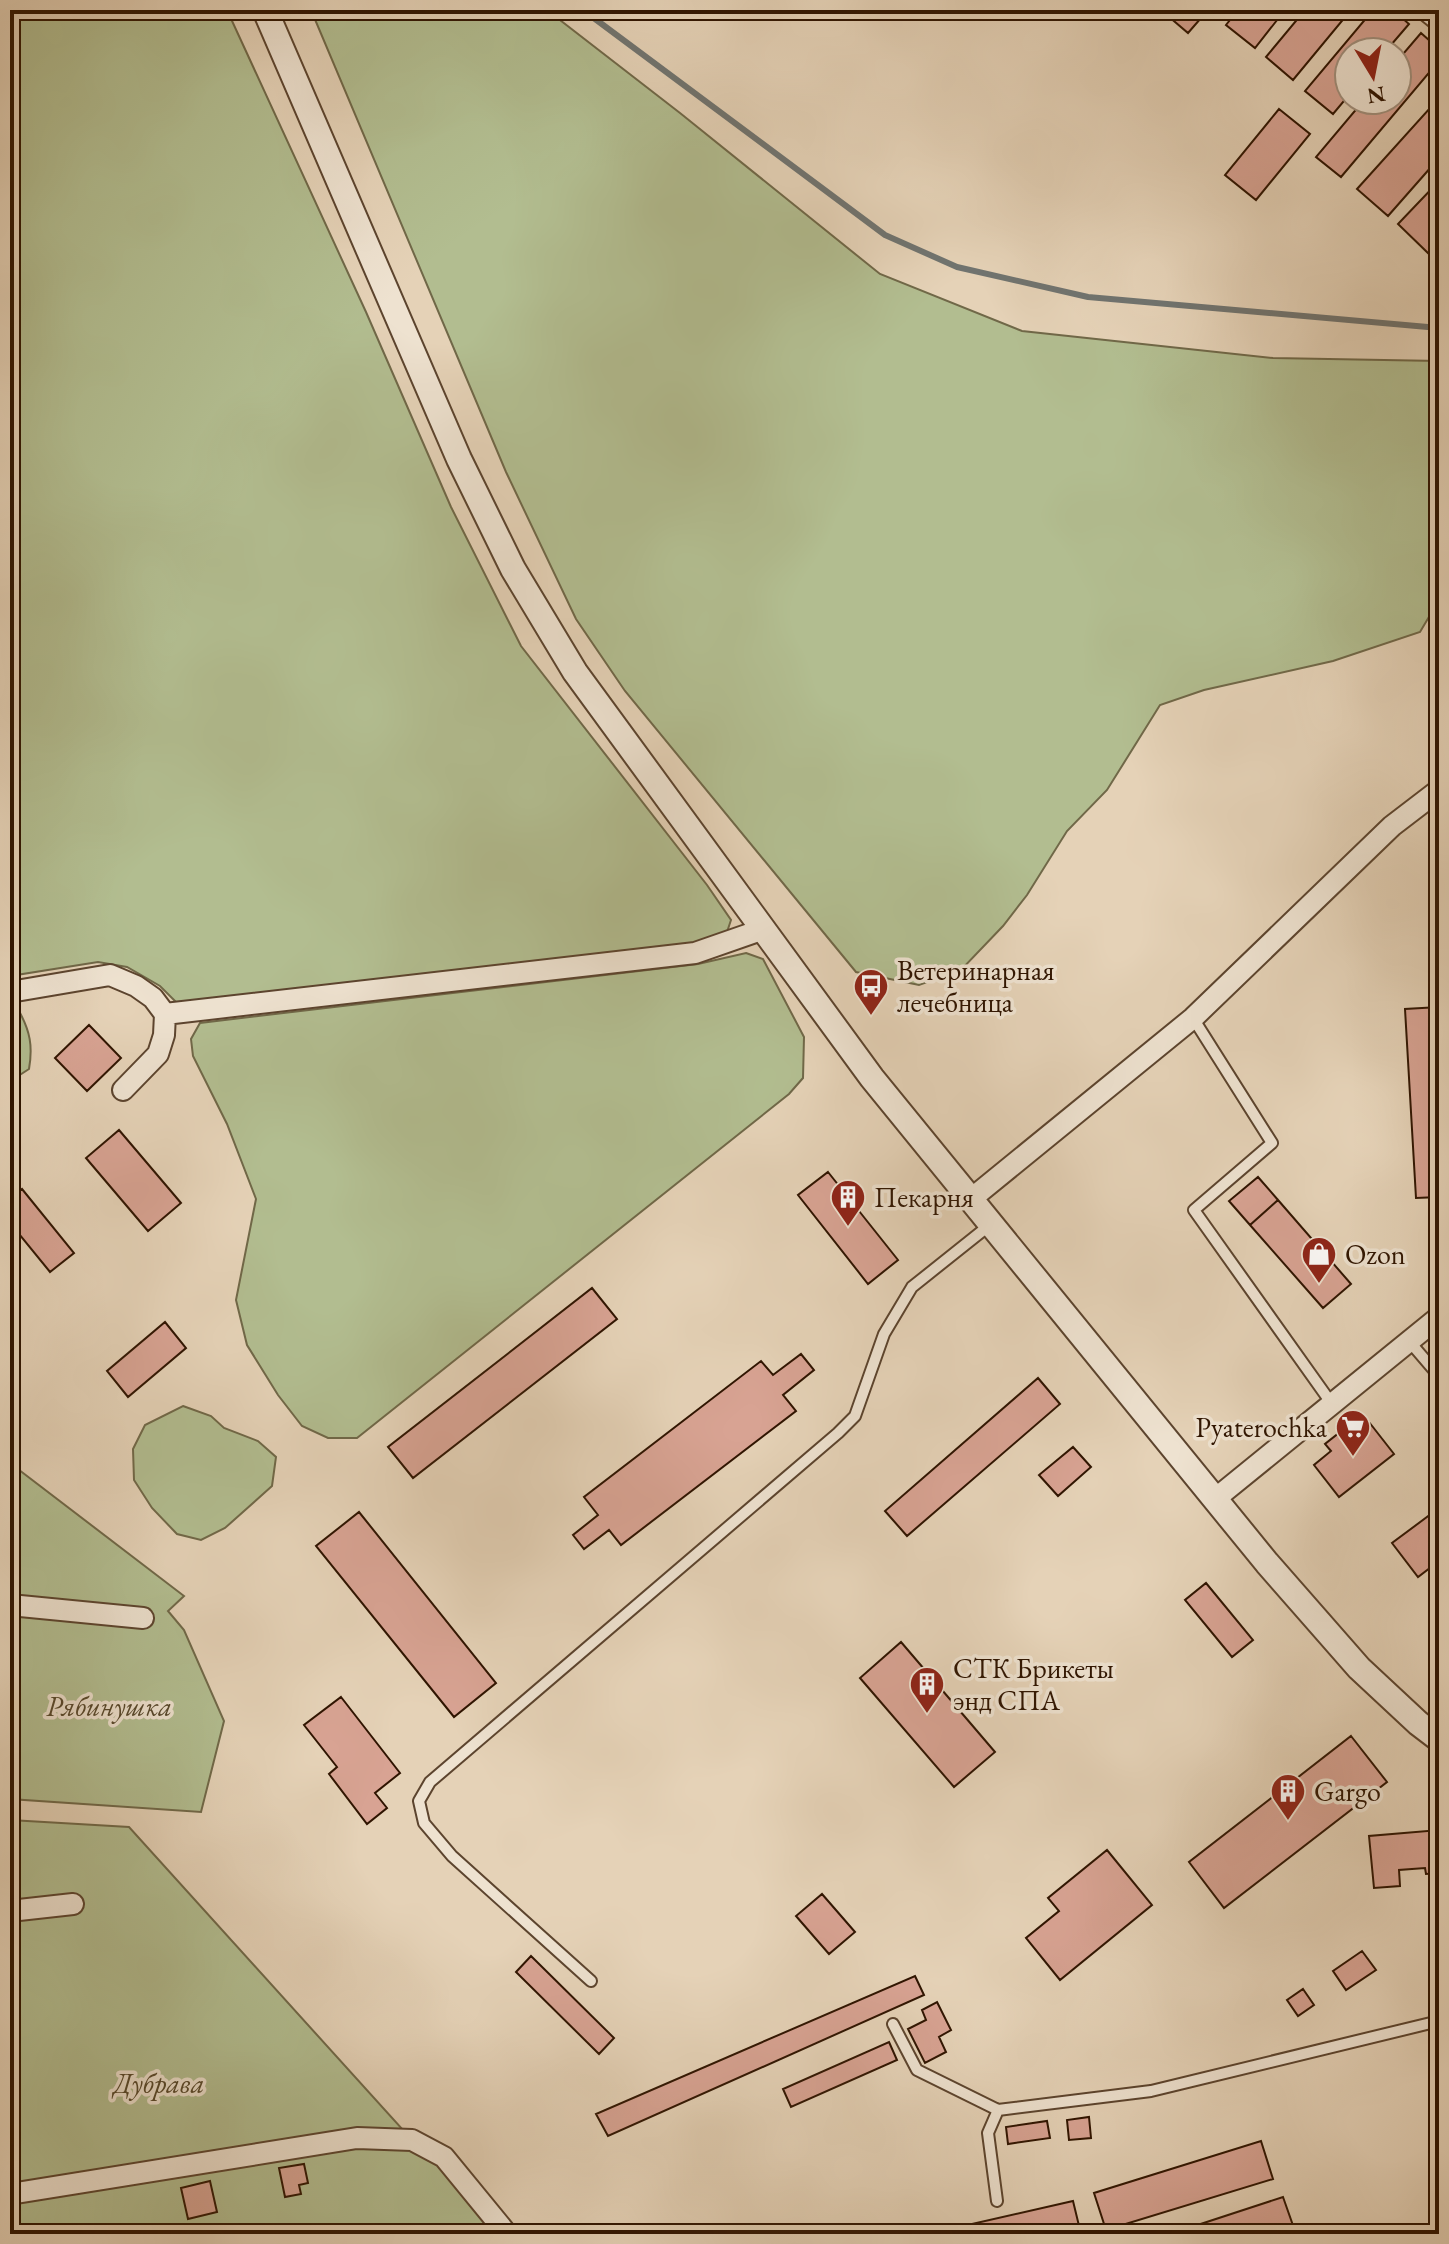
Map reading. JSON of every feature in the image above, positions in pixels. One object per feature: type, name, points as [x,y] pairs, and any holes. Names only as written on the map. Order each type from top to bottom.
[{"type":"street","points":[[265,10],[459,459],[513,569],[575,672],[872,1078],[1267,1563],[1359,1668],[1439,1739]]},
{"type":"street","points":[[971,1199],[1193,1018],[1392,826],[1439,790]]},
{"type":"street","points":[[165,1014],[695,953],[764,929]]},
{"type":"street","points":[[10,992],[110,975],[136,986],[153,998],[165,1014],[164,1035],[158,1054],[123,1090]]},
{"type":"street","points":[[1215,1499],[1439,1317]]},
{"type":"street","points":[[10,1605],[143,1618]]},
{"type":"street","points":[[10,1911],[73,1904]]},
{"type":"street","points":[[10,2194],[357,2138],[412,2140],[444,2157],[507,2234]]},
{"type":"lane","points":[[1418,10],[1439,27]]},
{"type":"lane","points":[[1193,1018],[1272,1143],[1194,1210],[1332,1404]]},
{"type":"lane","points":[[591,1981],[452,1856],[424,1823],[419,1801],[430,1782],[855,1416],[884,1334],[912,1287],[991,1224]]},
{"type":"lane","points":[[1409,1341],[1439,1376]]},
{"type":"lane","points":[[893,2024],[917,2070],[998,2110],[1151,2091],[1439,2021]]},
{"type":"lane","points":[[997,2201],[988,2133],[998,2110]]},
{"type":"green space","points":[[10,10],[227,10],[366,312],[451,507],[521,646],[707,885],[731,920],[726,935],[692,948],[185,1004],[176,1002],[160,986],[127,967],[98,962],[10,976]]},
{"type":"green space","points":[[311,10],[547,10],[880,274],[1022,331],[1273,358],[1439,361],[1439,455],[1433,478],[1439,600],[1420,632],[1333,661],[1204,690],[1160,705],[1107,790],[1067,831],[1027,895],[1003,926],[961,970],[919,985],[856,972],[625,691],[576,619],[506,472]]},
{"type":"green space","points":[[746,953],[763,959],[804,1037],[803,1078],[789,1094],[357,1438],[328,1438],[302,1426],[278,1395],[247,1345],[236,1300],[256,1199],[227,1124],[193,1056],[191,1039],[200,1023],[698,964]]},
{"type":"green space","points":[[19,1011],[30,1039],[29,1069],[10,1079],[10,1013]]},
{"type":"green space","points":[[183,1406],[211,1416],[224,1428],[258,1441],[276,1457],[272,1486],[225,1528],[201,1540],[177,1534],[152,1508],[134,1480],[133,1449],[145,1425]]},
{"type":"green space","name":"Рябинушка","points":[[10,1463],[184,1596],[168,1611],[184,1630],[224,1721],[201,1812],[10,1799]]},
{"type":"green space","name":"Дубрава","points":[[10,1820],[129,1827],[412,2140],[444,2157],[507,2234],[10,2234]]},
{"type":"building","points":[[1161,10],[1208,10],[1188,33]]},
{"type":"building","points":[[1238,10],[1285,10],[1255,48],[1226,25]]},
{"type":"building","points":[[1305,10],[1351,10],[1293,80],[1266,57]]},
{"type":"building","points":[[1373,10],[1393,10],[1409,24],[1399,36],[1351,36]]},
{"type":"building","points":[[1421,33],[1439,49],[1439,61],[1413,92],[1413,42]]},
{"type":"building","points":[[1333,58],[1333,114],[1305,91]]},
{"type":"building","points":[[1439,98],[1439,158],[1388,216],[1357,189]]},
{"type":"building","points":[[1279,109],[1310,134],[1256,200],[1225,175]]},
{"type":"building","points":[[1351,116],[1393,116],[1341,177],[1316,157]]},
{"type":"building","points":[[1439,181],[1439,244],[1429,254],[1398,224]]},
{"type":"building","points":[[1439,1007],[1439,1197],[1416,1198],[1405,1009]]},
{"type":"building","points":[[89,1025],[121,1058],[87,1091],[55,1058]]},
{"type":"building","points":[[119,1130],[181,1203],[148,1231],[86,1158]]},
{"type":"building","name":"Пекарня","points":[[828,1172],[898,1260],[868,1284],[798,1195]]},
{"type":"building","points":[[1258,1177],[1278,1200],[1250,1225],[1229,1201]]},
{"type":"building","points":[[22,1189],[74,1253],[50,1272],[10,1223],[10,1199]]},
{"type":"building","points":[[1278,1200],[1351,1284],[1323,1308],[1250,1225]]},
{"type":"building","points":[[592,1288],[617,1319],[413,1478],[388,1447]]},
{"type":"building","points":[[165,1322],[186,1348],[128,1397],[107,1371]]},
{"type":"building","points":[[801,1354],[814,1370],[783,1395],[796,1411],[621,1545],[609,1530],[584,1549],[573,1535],[598,1515],[584,1497],[761,1361],[773,1375]]},
{"type":"building","points":[[1038,1378],[1060,1404],[907,1536],[885,1511]]},
{"type":"building","points":[[1369,1422],[1394,1454],[1339,1497],[1314,1465],[1331,1451],[1325,1444],[1349,1425],[1355,1433]]},
{"type":"building","points":[[1073,1447],[1091,1467],[1058,1496],[1039,1475]]},
{"type":"building","points":[[1439,1508],[1439,1561],[1418,1577],[1392,1543]]},
{"type":"building","points":[[359,1512],[496,1683],[454,1717],[316,1546]]},
{"type":"building","points":[[1206,1583],[1253,1640],[1232,1657],[1185,1600]]},
{"type":"building","name":"СТК Брикеты энд СПА","points":[[901,1642],[995,1752],[954,1787],[860,1678]]},
{"type":"building","points":[[341,1697],[400,1773],[375,1793],[387,1808],[367,1824],[329,1774],[337,1767],[304,1725]]},
{"type":"building","name":"Gargo","points":[[1351,1736],[1387,1782],[1224,1908],[1189,1862]]},
{"type":"building","points":[[1439,1830],[1439,1873],[1426,1874],[1425,1868],[1399,1870],[1400,1886],[1374,1888],[1369,1836]]},
{"type":"building","points":[[1107,1850],[1152,1905],[1060,1980],[1026,1938],[1059,1911],[1048,1898]]},
{"type":"building","points":[[822,1894],[855,1932],[829,1954],[796,1916]]},
{"type":"building","points":[[1362,1951],[1376,1970],[1346,1990],[1333,1971]]},
{"type":"building","points":[[531,1956],[614,2038],[599,2054],[516,1972]]},
{"type":"building","points":[[915,1976],[924,1995],[608,2136],[596,2114]]},
{"type":"building","points":[[1303,1989],[1314,2005],[1298,2016],[1287,2000]]},
{"type":"building","points":[[937,2002],[951,2030],[939,2037],[946,2052],[925,2063],[908,2029],[926,2020],[922,2010]]},
{"type":"building","points":[[889,2042],[897,2060],[791,2107],[783,2089]]},
{"type":"building","points":[[1089,2117],[1091,2138],[1069,2140],[1067,2120]]},
{"type":"building","points":[[1047,2121],[1050,2138],[1008,2144],[1006,2127]]},
{"type":"building","points":[[1261,2141],[1273,2179],[1106,2230],[1094,2193]]},
{"type":"building","points":[[304,2164],[308,2183],[299,2185],[301,2194],[285,2197],[279,2168]]},
{"type":"building","points":[[210,2181],[217,2212],[188,2219],[181,2188]]},
{"type":"building","points":[[1283,2197],[1296,2234],[1170,2234]]},
{"type":"building","points":[[1073,2201],[1081,2234],[928,2234]]},
{"type":"waterway","points":[[583,10],[885,235],[957,267],[1088,297],[1439,328]]},
{"type":"place","name":"Ветеринарная лечебница","points":[[871,1017]]},
{"type":"place","name":"Пекарня","points":[[848,1228]]},
{"type":"place","name":"Ozon","points":[[1319,1285]]},
{"type":"place","name":"Pyaterochka","points":[[1353,1458]]},
{"type":"place","name":"СТК Брикеты энд СПА","points":[[927,1715]]},
{"type":"place","name":"Gargo","points":[[1288,1822]]}]
